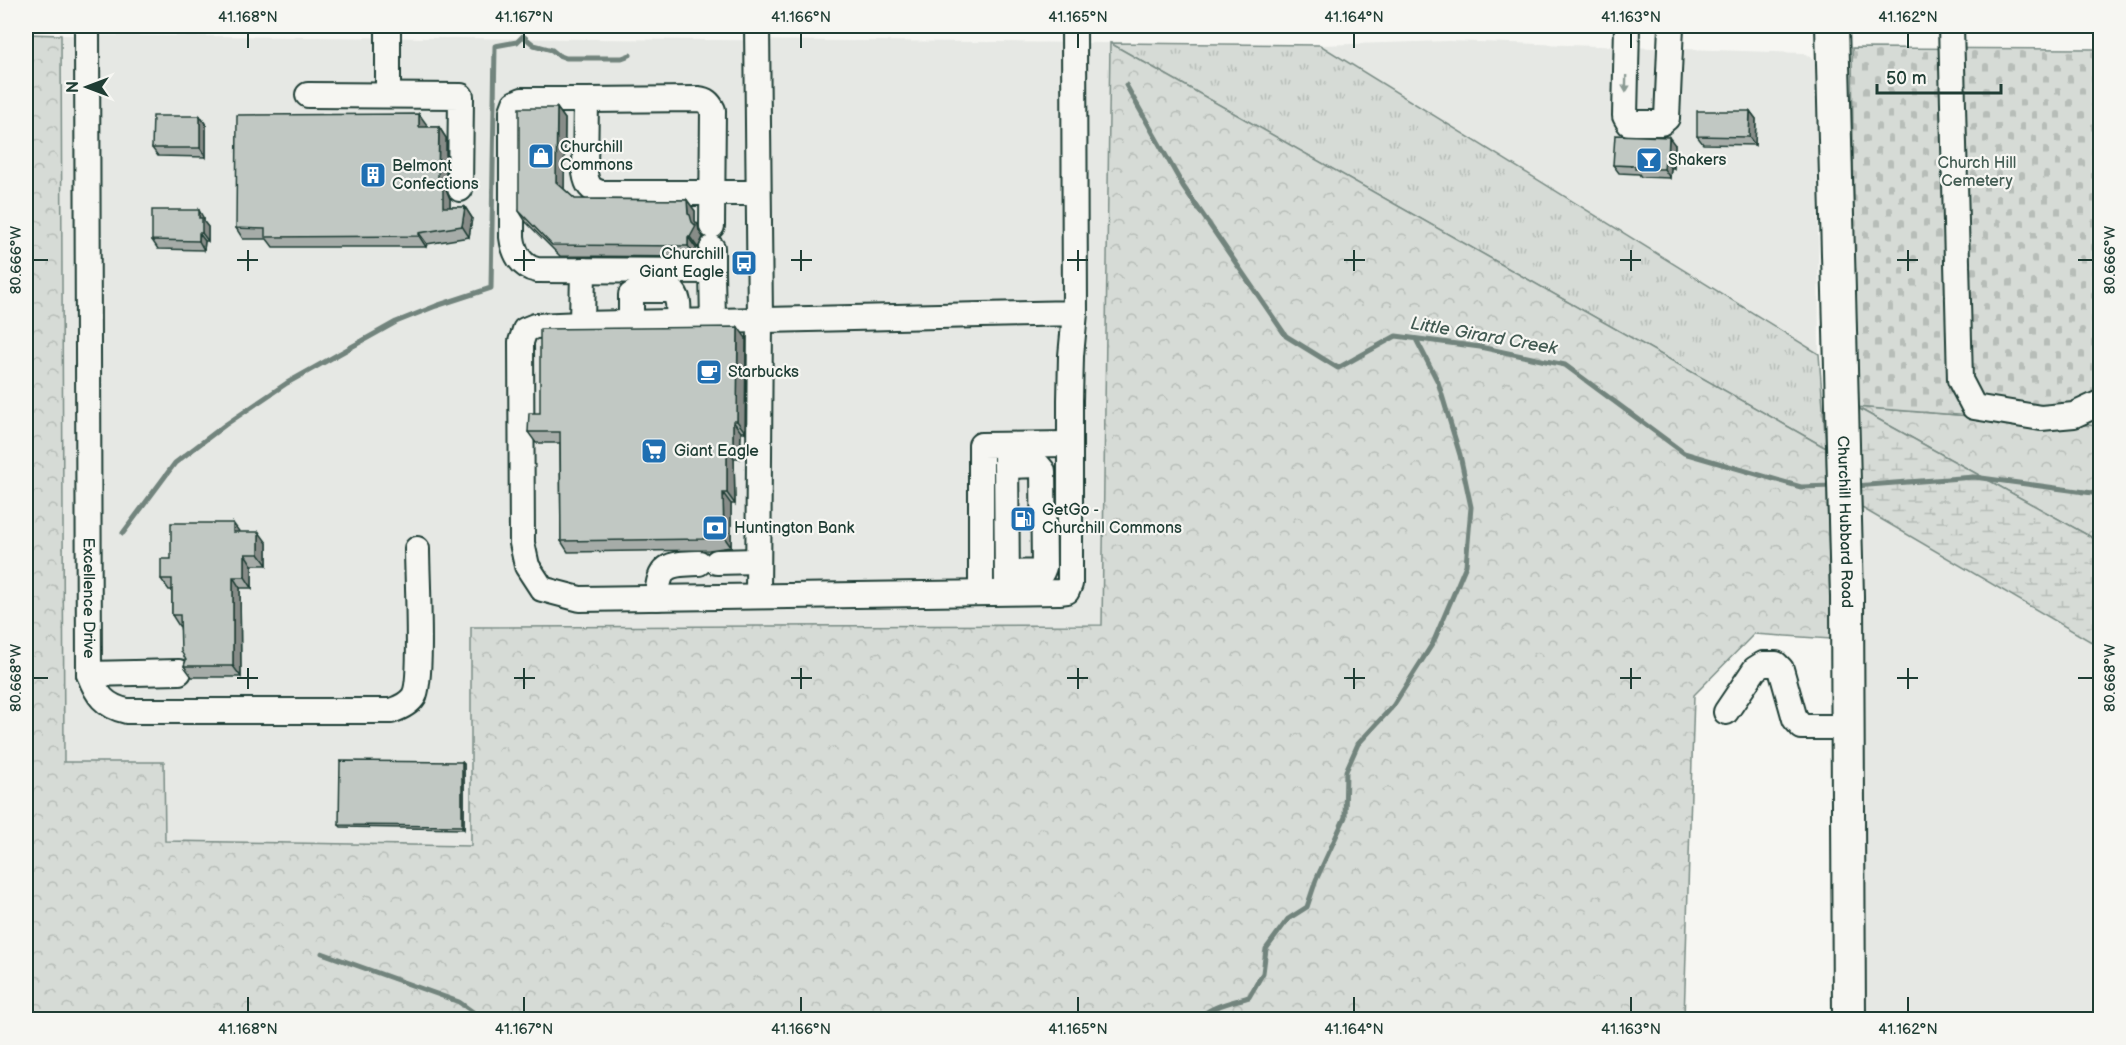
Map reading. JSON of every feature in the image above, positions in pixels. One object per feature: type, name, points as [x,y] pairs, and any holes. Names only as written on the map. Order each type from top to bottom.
[{"type":"main road","name":"Churchill Hubbard Road","points":[[1832,26],[1847,596],[1849,1020]]},
{"type":"lane","name":"Excellence Drive","points":[[87,26],[89,674],[97,693],[115,708],[127,711],[391,711],[402,707],[415,695],[418,673],[417,549]]},
{"type":"lane","points":[[388,26],[388,95]]},
{"type":"lane","points":[[757,26],[760,319],[758,596]]},
{"type":"lane","points":[[1007,583],[1067,591],[1071,584],[1069,444],[1071,356],[1075,314],[1074,26]]},
{"type":"lane","points":[[1627,26],[1625,116],[1629,123],[1661,123],[1667,118],[1671,26]]},
{"type":"lane","points":[[1952,26],[1960,380],[1974,407],[1985,409],[2042,418],[2074,415],[2100,403]]},
{"type":"lane","points":[[308,95],[461,96],[460,189]]},
{"type":"lane","points":[[712,248],[583,270],[531,269],[517,255],[512,237],[512,111],[515,103],[522,100],[705,100],[709,103],[712,110],[713,322]]},
{"type":"lane","points":[[586,100],[585,173],[590,188],[602,193],[758,194]]},
{"type":"lane","points":[[582,324],[583,270]]},
{"type":"lane","points":[[631,323],[632,295],[640,290],[674,292],[677,296],[678,322]]},
{"type":"lane","points":[[981,593],[981,445],[1041,467],[1042,572],[981,593],[580,599],[542,589],[527,566],[522,543],[521,342],[525,330],[535,326],[582,324],[1075,314]]},
{"type":"lane","points":[[1006,455],[1069,444]]},
{"type":"lane","points":[[1006,455],[1007,583]]},
{"type":"lane","points":[[1043,496],[1070,496]]},
{"type":"lane","points":[[981,497],[1006,497]]},
{"type":"lane","points":[[1043,541],[1070,540]]},
{"type":"lane","points":[[981,542],[1007,542]]},
{"type":"lane","points":[[657,598],[658,582],[664,570],[676,563],[758,561]]},
{"type":"lane","points":[[1726,711],[1755,669],[1763,664],[1776,664],[1781,669],[1795,719],[1802,727],[1848,727]]},
{"type":"lane","points":[[89,674],[179,672]]},
{"type":"shaded area","points":[[61,35],[1110,43],[1102,625],[471,627],[472,846],[165,841],[164,762],[64,762]]},
{"type":"shaded area","points":[[1448,41],[1804,53],[1814,60],[1817,75],[1819,354],[1320,45]]},
{"type":"shaded area","points":[[1862,508],[2100,647],[2100,1019],[1861,1020]]},
{"type":"green space","points":[[26,34],[61,35],[64,762],[164,762],[165,841],[471,846],[471,627],[1102,625],[1110,43],[1826,448],[1831,639],[1754,634],[1694,695],[1684,1019],[26,1019]]},
{"type":"green space","points":[[1110,43],[1320,45],[1819,354],[1826,448]]},
{"type":"green space","name":"Church Hill Cemetery","points":[[1852,48],[2100,49],[2100,426],[1856,407]]},
{"type":"green space","points":[[1856,407],[2100,426],[2100,542]]},
{"type":"green space","points":[[1856,407],[2100,542],[2100,647],[1862,508]]},
{"type":"building","name":"Churchill Commons","points":[[519,108],[557,108],[556,182],[575,199],[687,200],[688,214],[696,226],[688,237],[688,246],[552,245],[519,211]]},
{"type":"building","points":[[1697,111],[1750,111],[1749,137],[1697,136]]},
{"type":"building","name":"Belmont Confections","points":[[419,114],[419,127],[439,127],[438,178],[443,188],[443,207],[465,207],[462,226],[419,233],[419,236],[265,237],[265,229],[236,228],[237,115]]},
{"type":"building","points":[[153,116],[200,116],[200,148],[152,148]]},
{"type":"building","name":"Shakers","points":[[1615,135],[1669,137],[1668,160],[1665,160],[1664,169],[1635,169],[1635,166],[1613,165]]},
{"type":"building","points":[[152,210],[199,210],[199,218],[202,218],[202,233],[199,233],[199,241],[152,240]]},
{"type":"building","name":"Giant Eagle","points":[[738,327],[737,421],[733,421],[733,447],[727,447],[727,493],[723,493],[724,537],[561,541],[560,432],[528,432],[529,413],[540,413],[540,329]]},
{"type":"building","points":[[171,523],[233,523],[233,532],[259,532],[259,554],[245,554],[245,577],[233,577],[233,666],[184,666],[186,660],[181,651],[180,615],[172,615],[172,579],[161,579],[161,559],[171,559]]},
{"type":"building","points":[[340,761],[462,762],[462,826],[339,825]]},
{"type":"waterway","points":[[123,533],[175,463],[225,425],[287,383],[396,322],[491,288],[495,46],[517,42],[523,36],[534,45],[552,50],[566,58],[622,58],[630,55]]},
{"type":"waterway","name":"Little Girard Creek","points":[[1126,85],[1183,186],[1286,336],[1338,368],[1396,336],[1480,347],[1565,365],[1684,453],[1801,487],[1833,486]]},
{"type":"waterway","points":[[1197,1020],[1208,1011],[1249,997],[1263,973],[1266,949],[1288,919],[1307,907],[1316,880],[1345,817],[1346,771],[1358,744],[1393,706],[1433,643],[1466,565],[1471,507],[1460,455],[1438,382],[1416,339]]},
{"type":"waterway","name":"Little Girard Creek","points":[[1855,486],[1974,477],[2100,494]]},
{"type":"waterway","points":[[322,953],[459,1002],[484,1020]]},
{"type":"place","name":"Churchill Commons","points":[[541,156]]},
{"type":"place","name":"Shakers","points":[[1649,160]]},
{"type":"place","name":"Belmont Confections","points":[[373,175]]},
{"type":"place","name":"Churchill Giant Eagle","points":[[744,263]]},
{"type":"place","name":"Starbucks","points":[[709,372]]},
{"type":"place","name":"Giant Eagle","points":[[654,451]]},
{"type":"place","name":"GetGo - Churchill Commons","points":[[1023,519]]},
{"type":"place","name":"Huntington Bank","points":[[715,528]]}]
